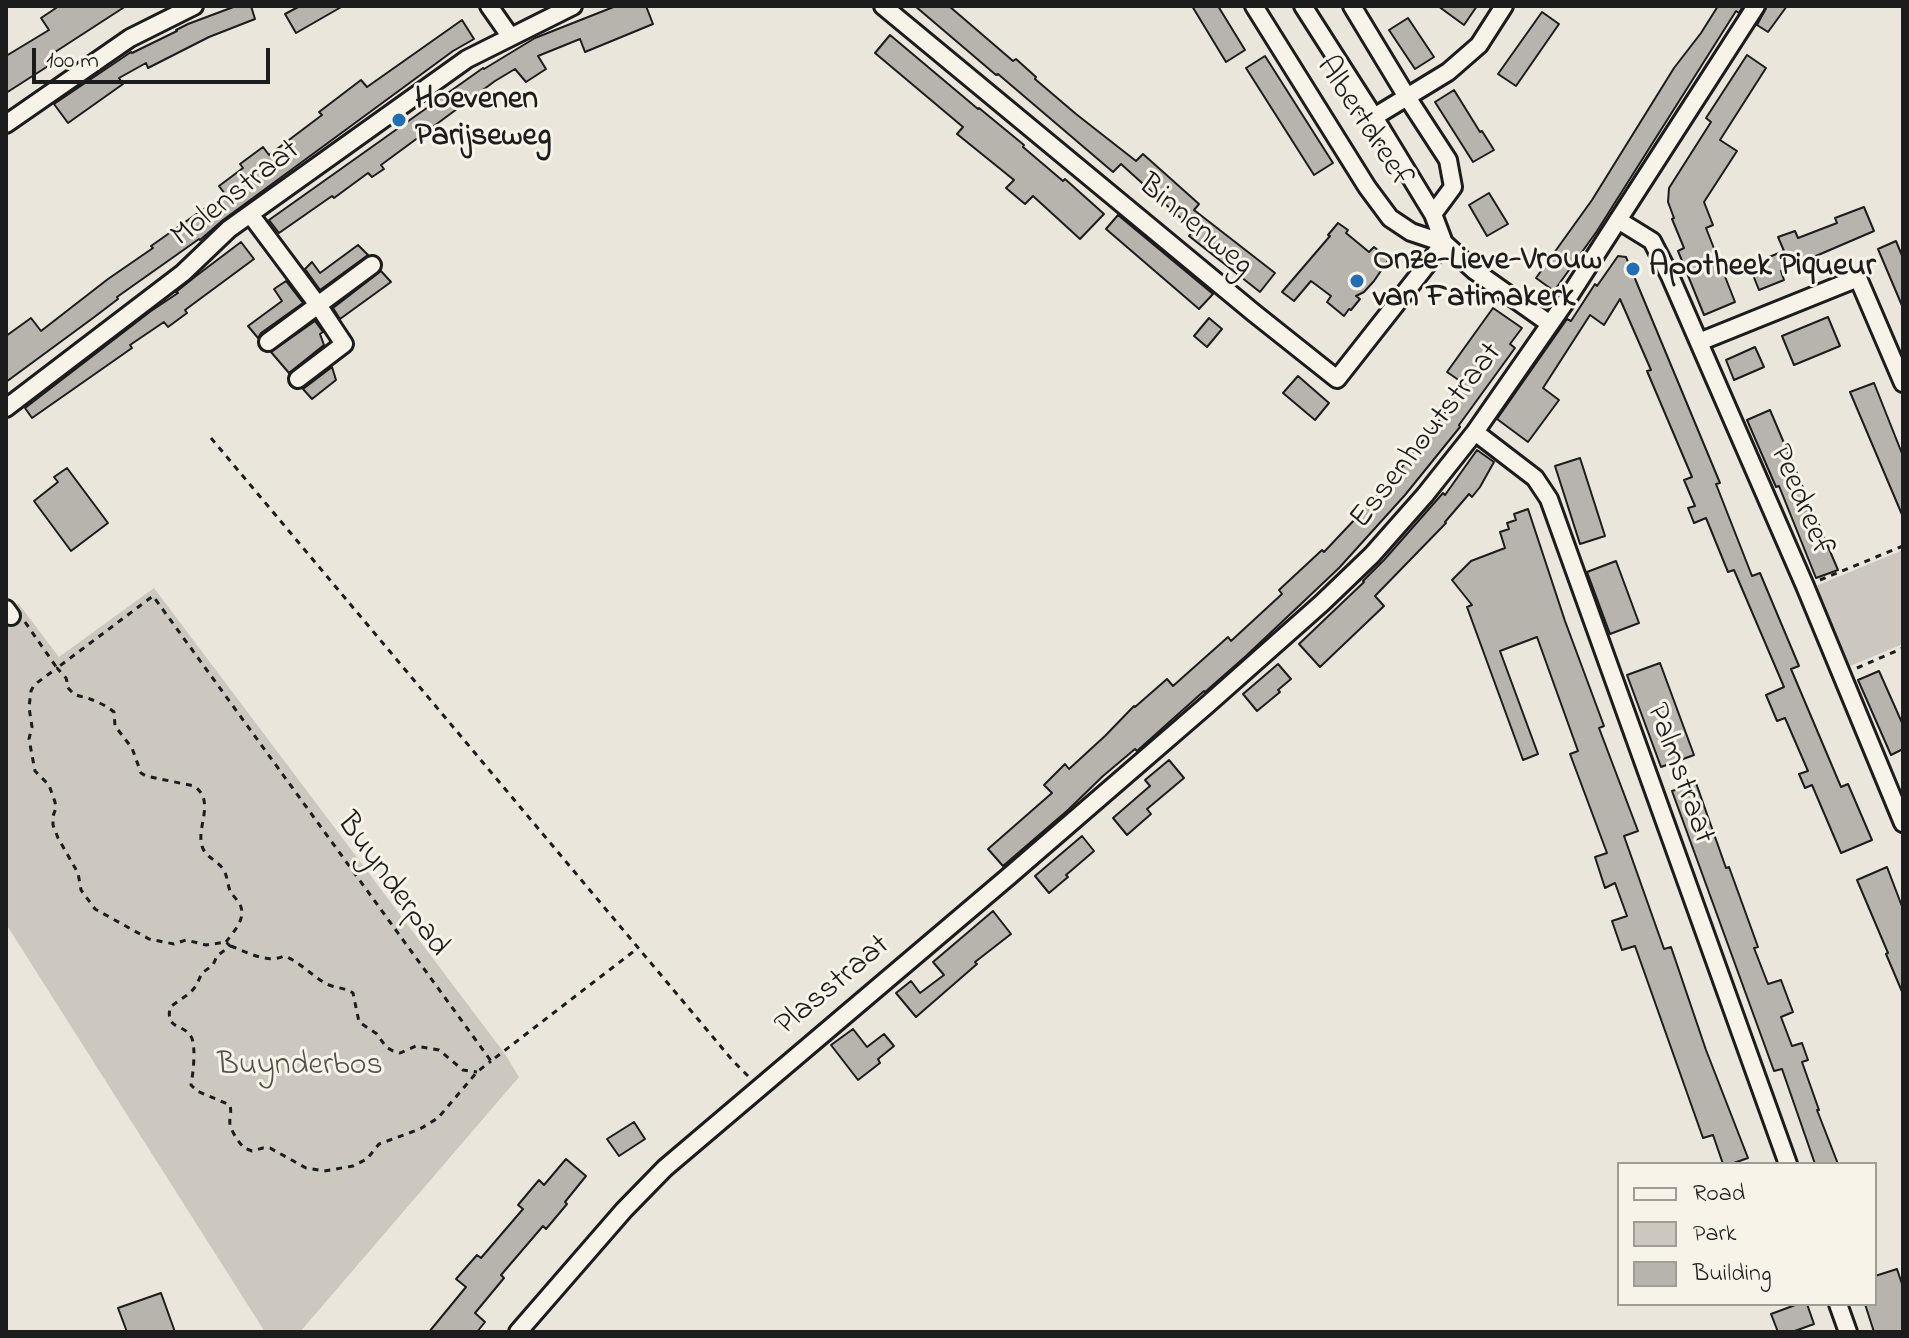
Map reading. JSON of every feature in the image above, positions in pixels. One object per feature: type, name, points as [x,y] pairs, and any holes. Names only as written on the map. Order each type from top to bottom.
[{"type":"street","points":[[6,124],[130,38],[194,6]]},
{"type":"street","points":[[489,6],[510,36]]},
{"type":"street","name":"Molenstraat","points":[[6,408],[183,273],[229,229],[467,59],[573,6]]},
{"type":"street","name":"Binnenweg","points":[[883,6],[1337,379],[1444,243]]},
{"type":"street","name":"Albertdreef","points":[[1254,6],[1367,187],[1390,218],[1411,232],[1444,243],[1475,271],[1550,324]]},
{"type":"street","name":"Albertdreef","points":[[1303,6],[1433,214],[1444,243]]},
{"type":"street","name":"Albertdreef","points":[[1352,6],[1448,160],[1453,187],[1433,214]]},
{"type":"street","points":[[1374,117],[1448,72],[1479,45],[1504,6]]},
{"type":"street","name":"Essenhoutstraat","points":[[1207,705],[1372,555],[1475,432],[1550,324],[1756,6]]},
{"type":"street","points":[[250,214],[344,344],[298,379]]},
{"type":"street","name":"Peedreef","points":[[1618,220],[1652,241],[1670,276],[1805,586],[1903,823]]},
{"type":"street","points":[[268,342],[372,265]]},
{"type":"street","points":[[1699,342],[1858,278],[1903,383]]},
{"type":"street","name":"Palmstraat","points":[[1475,432],[1535,478],[1549,499],[1787,1162]]},
{"type":"street","name":"Plasstraat","points":[[518,1332],[624,1210],[665,1168],[1207,705]]},
{"type":"street","points":[[1839,1306],[1848,1332]]},
{"type":"path","points":[[211,438],[733,1061],[760,1087]]},
{"type":"path","points":[[1805,586],[1903,546]]},
{"type":"path","name":"Buynderpad","points":[[57,668],[153,596],[491,1061]]},
{"type":"path","points":[[9,612],[19,612],[75,695],[94,700],[114,712],[115,726],[132,748],[141,773],[194,786],[201,791],[204,818],[200,840],[204,852],[222,867],[231,893],[243,911],[228,944],[213,965],[202,973],[190,993],[170,1007],[169,1012],[173,1024],[191,1035],[194,1042],[191,1085],[197,1091],[230,1105],[231,1127],[244,1148],[252,1151],[270,1148],[306,1168],[324,1171],[353,1166],[367,1159],[379,1144],[420,1129],[438,1118],[477,1072],[638,948]]},
{"type":"path","points":[[1842,674],[1903,648]]},
{"type":"path","points":[[57,668],[34,685],[31,691],[29,707],[32,727],[29,739],[35,771],[49,785],[55,802],[53,825],[58,838],[78,873],[81,890],[95,909],[149,939],[174,944],[186,940],[206,945],[228,944],[267,958],[284,956],[293,959],[330,985],[353,993],[359,1022],[377,1034],[386,1047],[400,1053],[416,1046],[439,1050],[463,1070],[477,1072]]},
{"type":"green space","points":[[1903,550],[1903,644],[1845,668],[1811,588]]},
{"type":"green space","name":"Buynderbos","points":[[154,588],[505,1054],[519,1077],[300,1332],[265,1332],[6,924],[6,613],[18,603],[59,657]]},
{"type":"building","points":[[59,6],[126,6],[52,54],[56,61],[6,93],[6,56],[49,30],[41,18]]},
{"type":"building","points":[[236,6],[251,6],[255,19],[209,37],[148,68],[146,63],[119,78],[123,84],[68,123],[54,104],[131,52],[188,24]]},
{"type":"building","points":[[300,6],[343,6],[296,33],[285,14]]},
{"type":"building","points":[[616,6],[646,6],[653,24],[585,52],[580,39],[538,56],[546,69],[526,82],[515,69],[495,81],[381,165],[384,169],[372,177],[368,173],[279,233],[269,220],[483,68],[535,38]]},
{"type":"building","points":[[915,6],[949,6],[1136,161],[1143,154],[1199,204],[1194,210],[1275,273],[1260,292],[1189,236],[1194,230],[1121,164],[1113,172]]},
{"type":"building","points":[[1192,6],[1218,6],[1245,50],[1226,62]]},
{"type":"building","points":[[1438,6],[1477,6],[1464,25]]},
{"type":"building","points":[[1718,6],[1743,6],[1739,13],[1736,11],[1597,231],[1554,291],[1536,278],[1592,200],[1674,68]]},
{"type":"building","points":[[1767,6],[1787,6],[1768,32],[1757,25]]},
{"type":"building","points":[[1542,12],[1559,24],[1516,86],[1498,74]]},
{"type":"building","points":[[1408,18],[1434,57],[1415,69],[1389,30]]},
{"type":"building","points":[[462,20],[474,39],[453,51],[200,240],[117,297],[6,382],[6,336],[31,318],[41,331],[153,248],[151,246],[225,194],[219,186],[243,168],[240,164],[263,147],[269,155],[322,115],[319,112],[361,80],[367,87]]},
{"type":"building","points":[[890,35],[1104,214],[1080,239],[1033,196],[1025,204],[1006,188],[1014,180],[957,134],[963,127],[875,53]]},
{"type":"building","points":[[1747,55],[1766,68],[1720,140],[1737,151],[1704,202],[1713,225],[1706,228],[1735,302],[1704,315],[1678,251],[1684,248],[1672,219],[1669,188],[1711,122],[1706,118]]},
{"type":"building","points":[[1265,56],[1333,163],[1314,175],[1246,68]]},
{"type":"building","points":[[1454,90],[1494,150],[1473,162],[1435,102]]},
{"type":"building","points":[[1489,193],[1508,224],[1487,236],[1469,205]]},
{"type":"building","points":[[1864,207],[1874,231],[1781,271],[1784,280],[1759,290],[1749,265],[1784,251],[1778,237],[1795,231],[1798,238],[1837,223],[1835,218]]},
{"type":"building","points":[[1118,215],[1213,294],[1199,309],[1106,229]]},
{"type":"building","points":[[1338,223],[1369,252],[1374,247],[1389,259],[1374,281],[1356,296],[1360,299],[1344,316],[1327,302],[1331,296],[1311,281],[1294,301],[1282,292]]},
{"type":"building","points":[[1896,241],[1903,258],[1903,308],[1878,249]]},
{"type":"building","points":[[241,242],[254,259],[185,310],[187,313],[168,327],[164,322],[32,418],[25,408]]},
{"type":"building","points":[[358,245],[368,255],[320,290],[305,269],[312,262],[320,273]]},
{"type":"building","points":[[1618,256],[1626,257],[1720,483],[1716,484],[1752,576],[1760,573],[1799,666],[1791,669],[1841,787],[1848,784],[1872,840],[1841,853],[1812,785],[1805,788],[1799,774],[1808,771],[1785,718],[1777,721],[1766,695],[1784,687],[1734,570],[1728,572],[1706,518],[1694,523],[1688,508],[1695,506],[1684,480],[1692,477],[1620,299],[1604,325],[1590,315],[1543,388],[1559,400],[1528,442],[1497,419],[1567,319],[1571,321]]},
{"type":"building","points":[[381,271],[391,282],[340,319],[333,308]]},
{"type":"building","points":[[286,281],[303,303],[258,338],[248,326],[282,301],[274,289]]},
{"type":"building","points":[[1493,308],[1522,328],[1510,344],[1515,348],[1460,427],[1405,495],[1339,568],[1246,656],[1137,751],[1135,749],[1103,776],[1003,866],[988,849],[1052,793],[1044,785],[1065,764],[1069,769],[1134,706],[1167,679],[1173,686],[1228,637],[1231,641],[1282,594],[1279,590],[1322,550],[1324,552],[1390,482],[1449,408],[1446,406],[1463,383],[1447,372]]},
{"type":"building","points":[[1828,317],[1840,346],[1794,365],[1782,336]]},
{"type":"building","points":[[1209,318],[1222,329],[1207,347],[1194,336]]},
{"type":"building","points":[[315,321],[323,332],[320,334],[324,345],[289,373],[271,352]]},
{"type":"building","points":[[1755,347],[1764,367],[1734,380],[1726,360]]},
{"type":"building","points":[[332,367],[336,380],[312,399],[303,389]]},
{"type":"building","points":[[1298,376],[1329,403],[1315,420],[1283,393]]},
{"type":"building","points":[[1874,383],[1903,456],[1903,517],[1850,392]]},
{"type":"building","points":[[1770,410],[1838,570],[1816,578],[1779,486],[1776,487],[1747,420]]},
{"type":"building","points":[[1477,450],[1494,462],[1480,487],[1472,497],[1469,494],[1446,523],[1375,596],[1384,606],[1320,667],[1299,644],[1364,582],[1443,493],[1445,495]]},
{"type":"building","points":[[1580,458],[1605,536],[1580,544],[1555,466]]},
{"type":"building","points":[[67,468],[108,523],[71,551],[34,501],[58,482],[54,477]]},
{"type":"building","points":[[1528,509],[1604,726],[1599,728],[1638,831],[1624,836],[1664,949],[1671,947],[1706,1050],[1748,1158],[1722,1162],[1713,1135],[1703,1138],[1635,946],[1622,950],[1612,921],[1627,916],[1615,883],[1605,888],[1595,857],[1607,853],[1570,754],[1578,751],[1537,637],[1500,651],[1538,754],[1523,760],[1467,607],[1472,605],[1452,580],[1471,561],[1505,548],[1500,532],[1509,529],[1507,523],[1516,520],[1514,514]]},
{"type":"building","points":[[1616,561],[1639,623],[1610,634],[1587,572]]},
{"type":"building","points":[[1660,663],[1694,755],[1661,767],[1627,675]]},
{"type":"building","points":[[1278,664],[1291,679],[1257,711],[1243,694]]},
{"type":"building","points":[[1879,671],[1903,725],[1903,749],[1891,755],[1858,680]]},
{"type":"building","points":[[1169,760],[1184,778],[1147,809],[1151,814],[1127,835],[1113,818],[1150,786],[1145,780]]},
{"type":"building","points":[[1696,783],[1758,947],[1754,948],[1768,984],[1781,980],[1793,1012],[1781,1017],[1792,1046],[1802,1043],[1808,1060],[1802,1062],[1837,1162],[1814,1162],[1782,1069],[1774,1071],[1672,791]]},
{"type":"building","points":[[1082,836],[1094,851],[1049,893],[1035,876]]},
{"type":"building","points":[[1887,867],[1903,909],[1903,994],[1857,880]]},
{"type":"building","points":[[993,911],[1011,934],[975,962],[977,964],[916,1017],[896,993],[911,981],[920,993],[944,975],[933,962]]},
{"type":"building","points":[[853,1029],[867,1047],[884,1034],[894,1046],[878,1059],[880,1063],[858,1080],[831,1045]]},
{"type":"building","points":[[634,1122],[645,1139],[619,1156],[607,1139]]},
{"type":"building","points":[[566,1159],[586,1176],[546,1229],[543,1226],[501,1275],[504,1278],[475,1313],[485,1322],[477,1332],[429,1332],[466,1287],[456,1279],[477,1255],[481,1258],[523,1209],[518,1205],[539,1180],[544,1185]]},
{"type":"building","points":[[1897,1269],[1903,1287],[1903,1332],[1874,1332],[1866,1306],[1877,1306],[1877,1275]]},
{"type":"building","points":[[161,1293],[175,1332],[127,1332],[118,1308]]},
{"type":"building","points":[[1793,1306],[1808,1306],[1814,1324],[1792,1332],[1778,1332],[1771,1314]]},
{"type":"place","name":"Hoevenen Parijseweg","points":[[399,120]]},
{"type":"place","name":"Apotheek Piqueur","points":[[1633,269]]},
{"type":"place","name":"Onze-Lieve-Vrouw van Fatimakerk","points":[[1357,281]]}]
